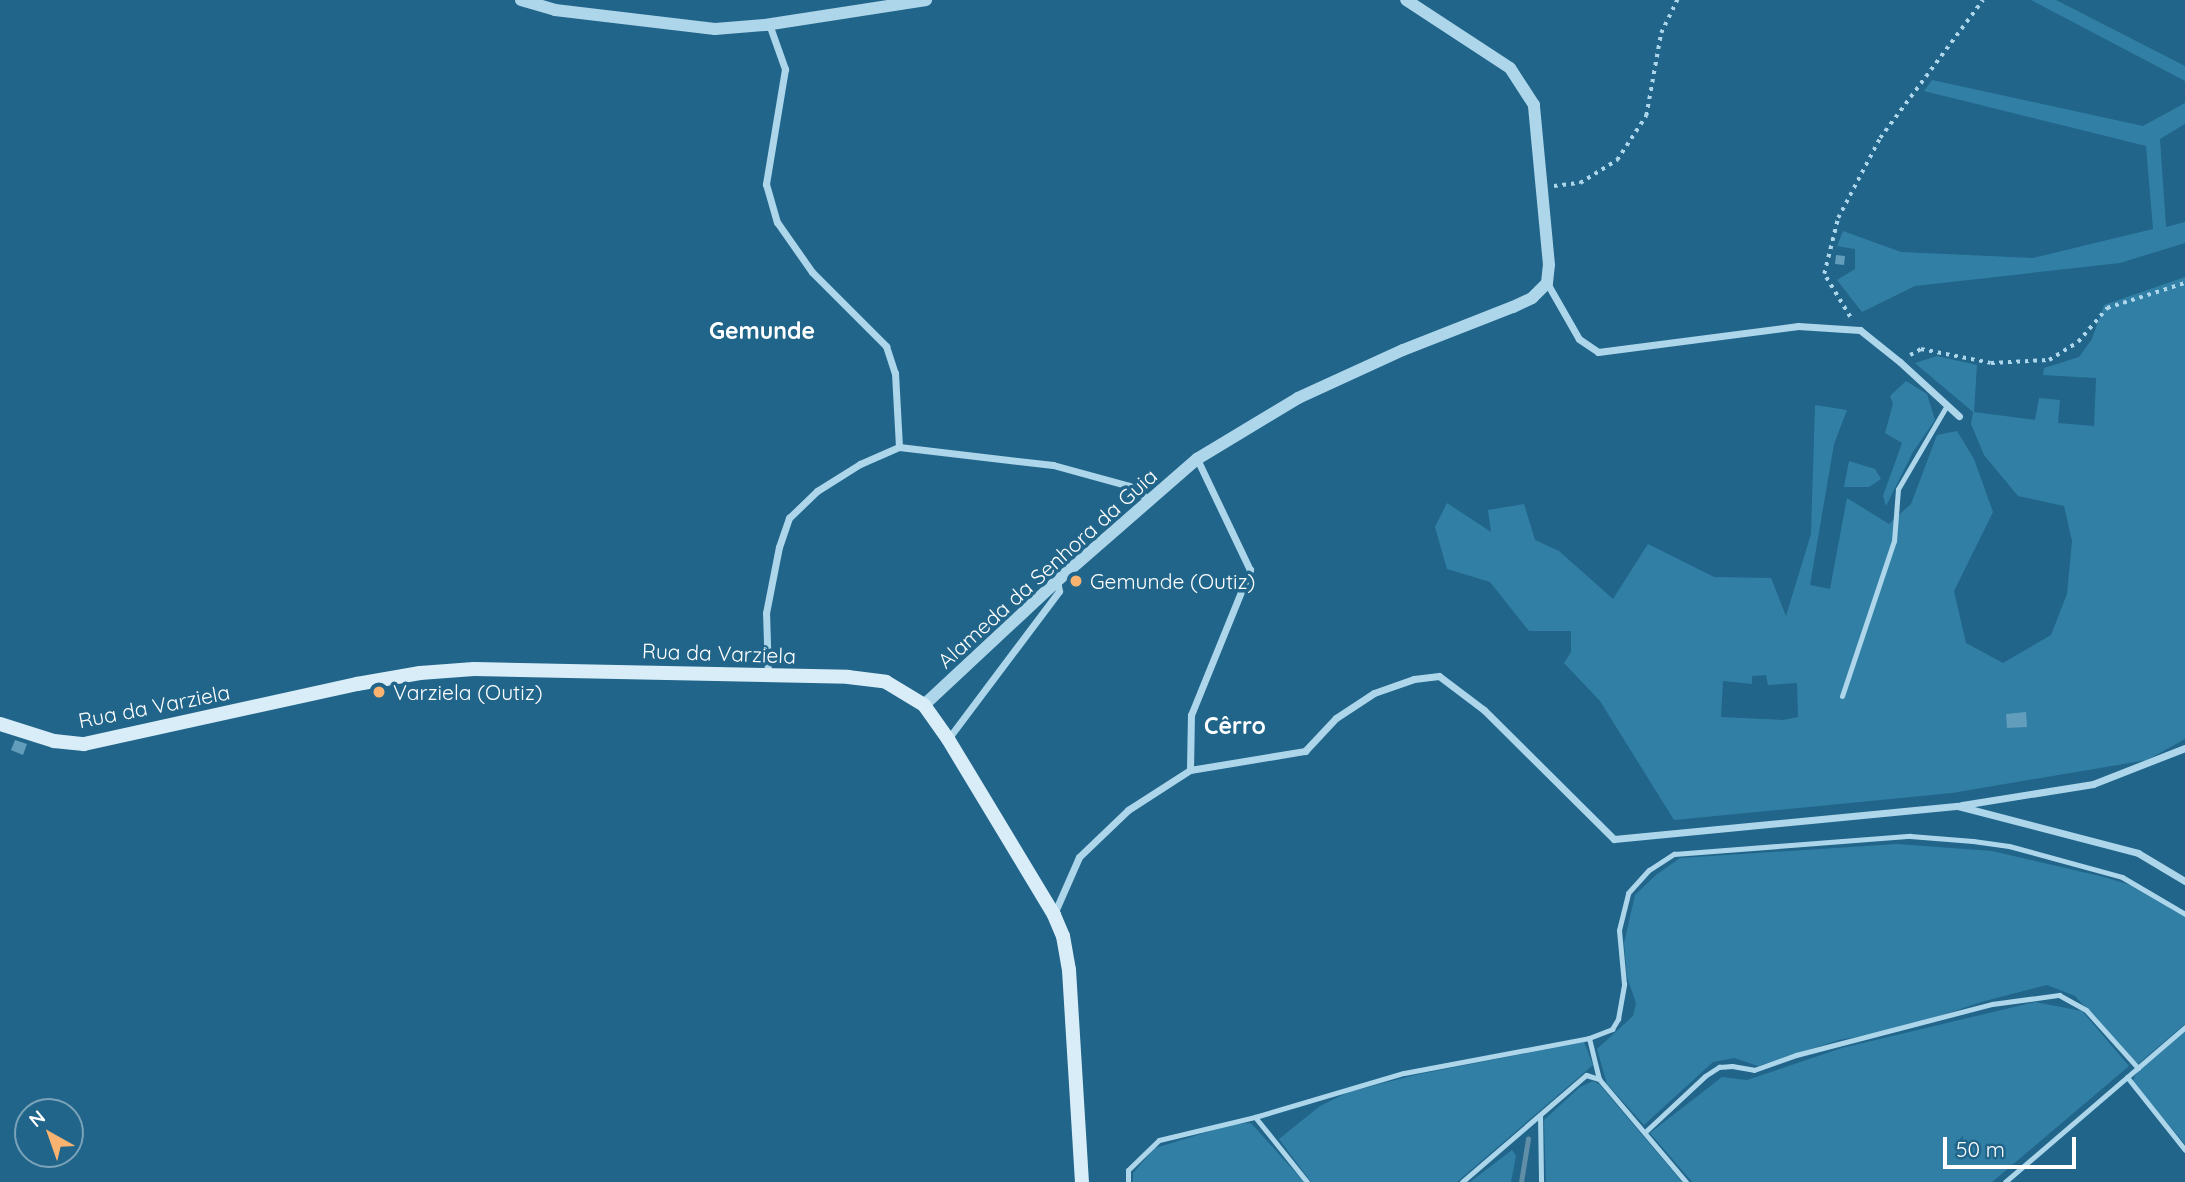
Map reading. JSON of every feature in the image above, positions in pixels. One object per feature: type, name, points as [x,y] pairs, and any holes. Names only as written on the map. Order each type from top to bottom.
[{"type":"main road","name":"Rua da Varziela","points":[[0,724],[54,741],[84,744],[357,684],[420,673],[474,669],[848,677],[887,682],[924,705],[948,739],[1054,915],[1063,936],[1069,970],[1082,1182]]},
{"type":"street","points":[[521,0],[555,10],[715,29],[769,24],[926,0]]},
{"type":"street","points":[[1406,0],[1510,68],[1534,105],[1549,265],[1547,283],[1579,339],[1598,352],[1798,326],[1860,330],[1959,416]]},
{"type":"street","points":[[769,24],[785,69],[766,184],[777,222],[812,272],[886,346],[895,373],[899,447]]},
{"type":"street","name":"Alameda da Senhora da Guia","points":[[924,705],[1057,582],[1198,459],[1298,398],[1403,350],[1513,307],[1532,298],[1547,283]]},
{"type":"street","points":[[768,677],[766,612],[779,547],[789,518],[817,491],[860,464],[899,447],[1053,466],[1129,486],[1150,500]]},
{"type":"street","points":[[1190,770],[1191,715],[1250,570],[1198,459]]},
{"type":"street","points":[[948,739],[1059,592],[1057,582]]},
{"type":"street","points":[[1054,915],[1079,857],[1128,810],[1190,770],[1305,751],[1336,718],[1374,693],[1414,679],[1439,676],[1484,710],[1614,839],[1958,806],[2093,784],[2185,748]]},
{"type":"street","points":[[1958,806],[2138,853],[2185,881]]},
{"type":"lane","points":[[1842,696],[1894,541],[1898,489],[1947,405]]},
{"type":"lane","points":[[1128,1182],[1128,1170],[1159,1140],[1255,1117],[1404,1073],[1589,1038],[1612,1029],[1618,1019],[1624,984],[1619,930],[1628,894],[1649,870],[1674,854],[1910,836],[1973,841],[2009,846],[2122,877],[2185,914]]},
{"type":"lane","points":[[1645,1132],[1705,1076],[1720,1067],[1754,1070],[1796,1055],[1992,1004],[2059,995],[2087,1010],[2138,1068]]},
{"type":"lane","points":[[2004,1182],[2185,1027]]},
{"type":"lane","points":[[1589,1038],[1599,1079],[1686,1182]]},
{"type":"lane","points":[[1462,1182],[1586,1076],[1599,1079]]},
{"type":"lane","points":[[2127,1077],[2185,1150]]},
{"type":"lane","points":[[1540,1115],[1541,1182]]},
{"type":"lane","points":[[1255,1117],[1307,1182]]},
{"type":"path","points":[[1542,188],[1580,183],[1617,160],[1646,116],[1661,33],[1677,0]]},
{"type":"path","points":[[1860,330],[1839,304],[1824,274],[1838,218],[1880,138],[1983,0]]},
{"type":"path","points":[[1900,362],[1921,349],[1991,363],[2049,360],[2078,342],[2107,308],[2185,283]]},
{"type":"shaded area","points":[[2031,0],[2056,0],[2185,66],[2185,81]]},
{"type":"shaded area","points":[[1932,80],[2143,126],[2185,103],[2185,124],[2160,139],[2166,227],[2185,222],[2185,243],[2120,263],[1915,286],[1862,312],[1837,280],[1855,269],[1855,249],[1837,246],[1843,231],[1901,252],[2033,258],[2153,229],[2146,146],[1924,91]]},
{"type":"shaded area","points":[[2185,277],[2185,739],[2147,760],[1952,793],[1674,820],[1600,701],[1564,663],[1571,652],[1571,631],[1529,631],[1490,582],[1447,569],[1435,527],[1447,503],[1491,532],[1488,510],[1524,504],[1535,540],[1559,551],[1613,599],[1648,544],[1714,577],[1771,578],[1786,616],[1811,534],[1815,405],[1847,410],[1834,444],[1810,585],[1830,589],[1847,498],[1889,524],[1911,504],[1937,435],[1957,431],[1974,459],[1993,512],[1954,591],[1966,643],[2003,663],[2051,635],[2067,594],[2072,541],[2064,506],[2018,496],[1984,455],[1971,424],[1973,412],[1915,363],[1937,356],[1977,365],[1974,412],[2035,420],[2039,398],[2060,400],[2058,423],[2094,426],[2096,378],[2043,375],[2044,368],[2079,357],[2092,339],[2104,305]],"holes":[[[1766,675],[1768,685],[1797,683],[1798,717],[1783,720],[1721,717],[1723,681],[1752,684],[1752,676]]]},
{"type":"shaded area","points":[[1906,381],[1927,394],[1935,420],[1913,452],[1886,506],[1883,496],[1902,443],[1885,433],[1893,404],[1890,396]]},
{"type":"shaded area","points":[[1849,461],[1875,469],[1881,479],[1869,487],[1844,487]]},
{"type":"shaded area","points":[[1897,844],[1992,851],[2104,877],[2140,888],[2185,916],[2185,1024],[2138,1064],[2075,996],[2047,985],[1981,1002],[1901,1029],[1839,1040],[1758,1066],[1734,1058],[1713,1062],[1644,1125],[1607,1084],[1597,1049],[1633,1016],[1636,1003],[1627,977],[1624,943],[1635,895],[1656,875],[1680,858]]},
{"type":"shaded area","points":[[2035,1002],[2082,1011],[2129,1066],[1992,1182],[1692,1182],[1650,1133],[1722,1077],[1747,1080],[1842,1048]]},
{"type":"shaded area","points":[[2185,1031],[2185,1144],[2132,1082],[2137,1072]]},
{"type":"shaded area","points":[[1584,1042],[1593,1065],[1457,1182],[1311,1182],[1279,1139],[1320,1106],[1349,1092],[1415,1075]]},
{"type":"shaded area","points":[[1593,1081],[1599,1084],[1682,1182],[1546,1182],[1544,1120],[1580,1087]]},
{"type":"shaded area","points":[[1251,1123],[1304,1182],[1133,1182],[1133,1173],[1155,1148],[1234,1124]]},
{"type":"shaded area","points":[[1512,1150],[1516,1156],[1511,1182],[1470,1182]]},
{"type":"building","points":[[1836,255],[1845,256],[1844,265],[1835,264]]},
{"type":"building","points":[[2026,712],[2027,727],[2007,728],[2006,714]]},
{"type":"building","points":[[15,740],[27,744],[23,755],[11,750]]},
{"type":"waterway","points":[[1521,1182],[1528,1139]]},
{"type":"place","name":"Gemunde (Outiz)","points":[[1076,581]]},
{"type":"place","name":"Varziela (Outiz)","points":[[379,692]]},
{"type":"district","name":"Gemunde","points":[[762,331]]},
{"type":"district","name":"Cêrro","points":[[1235,726]]}]
